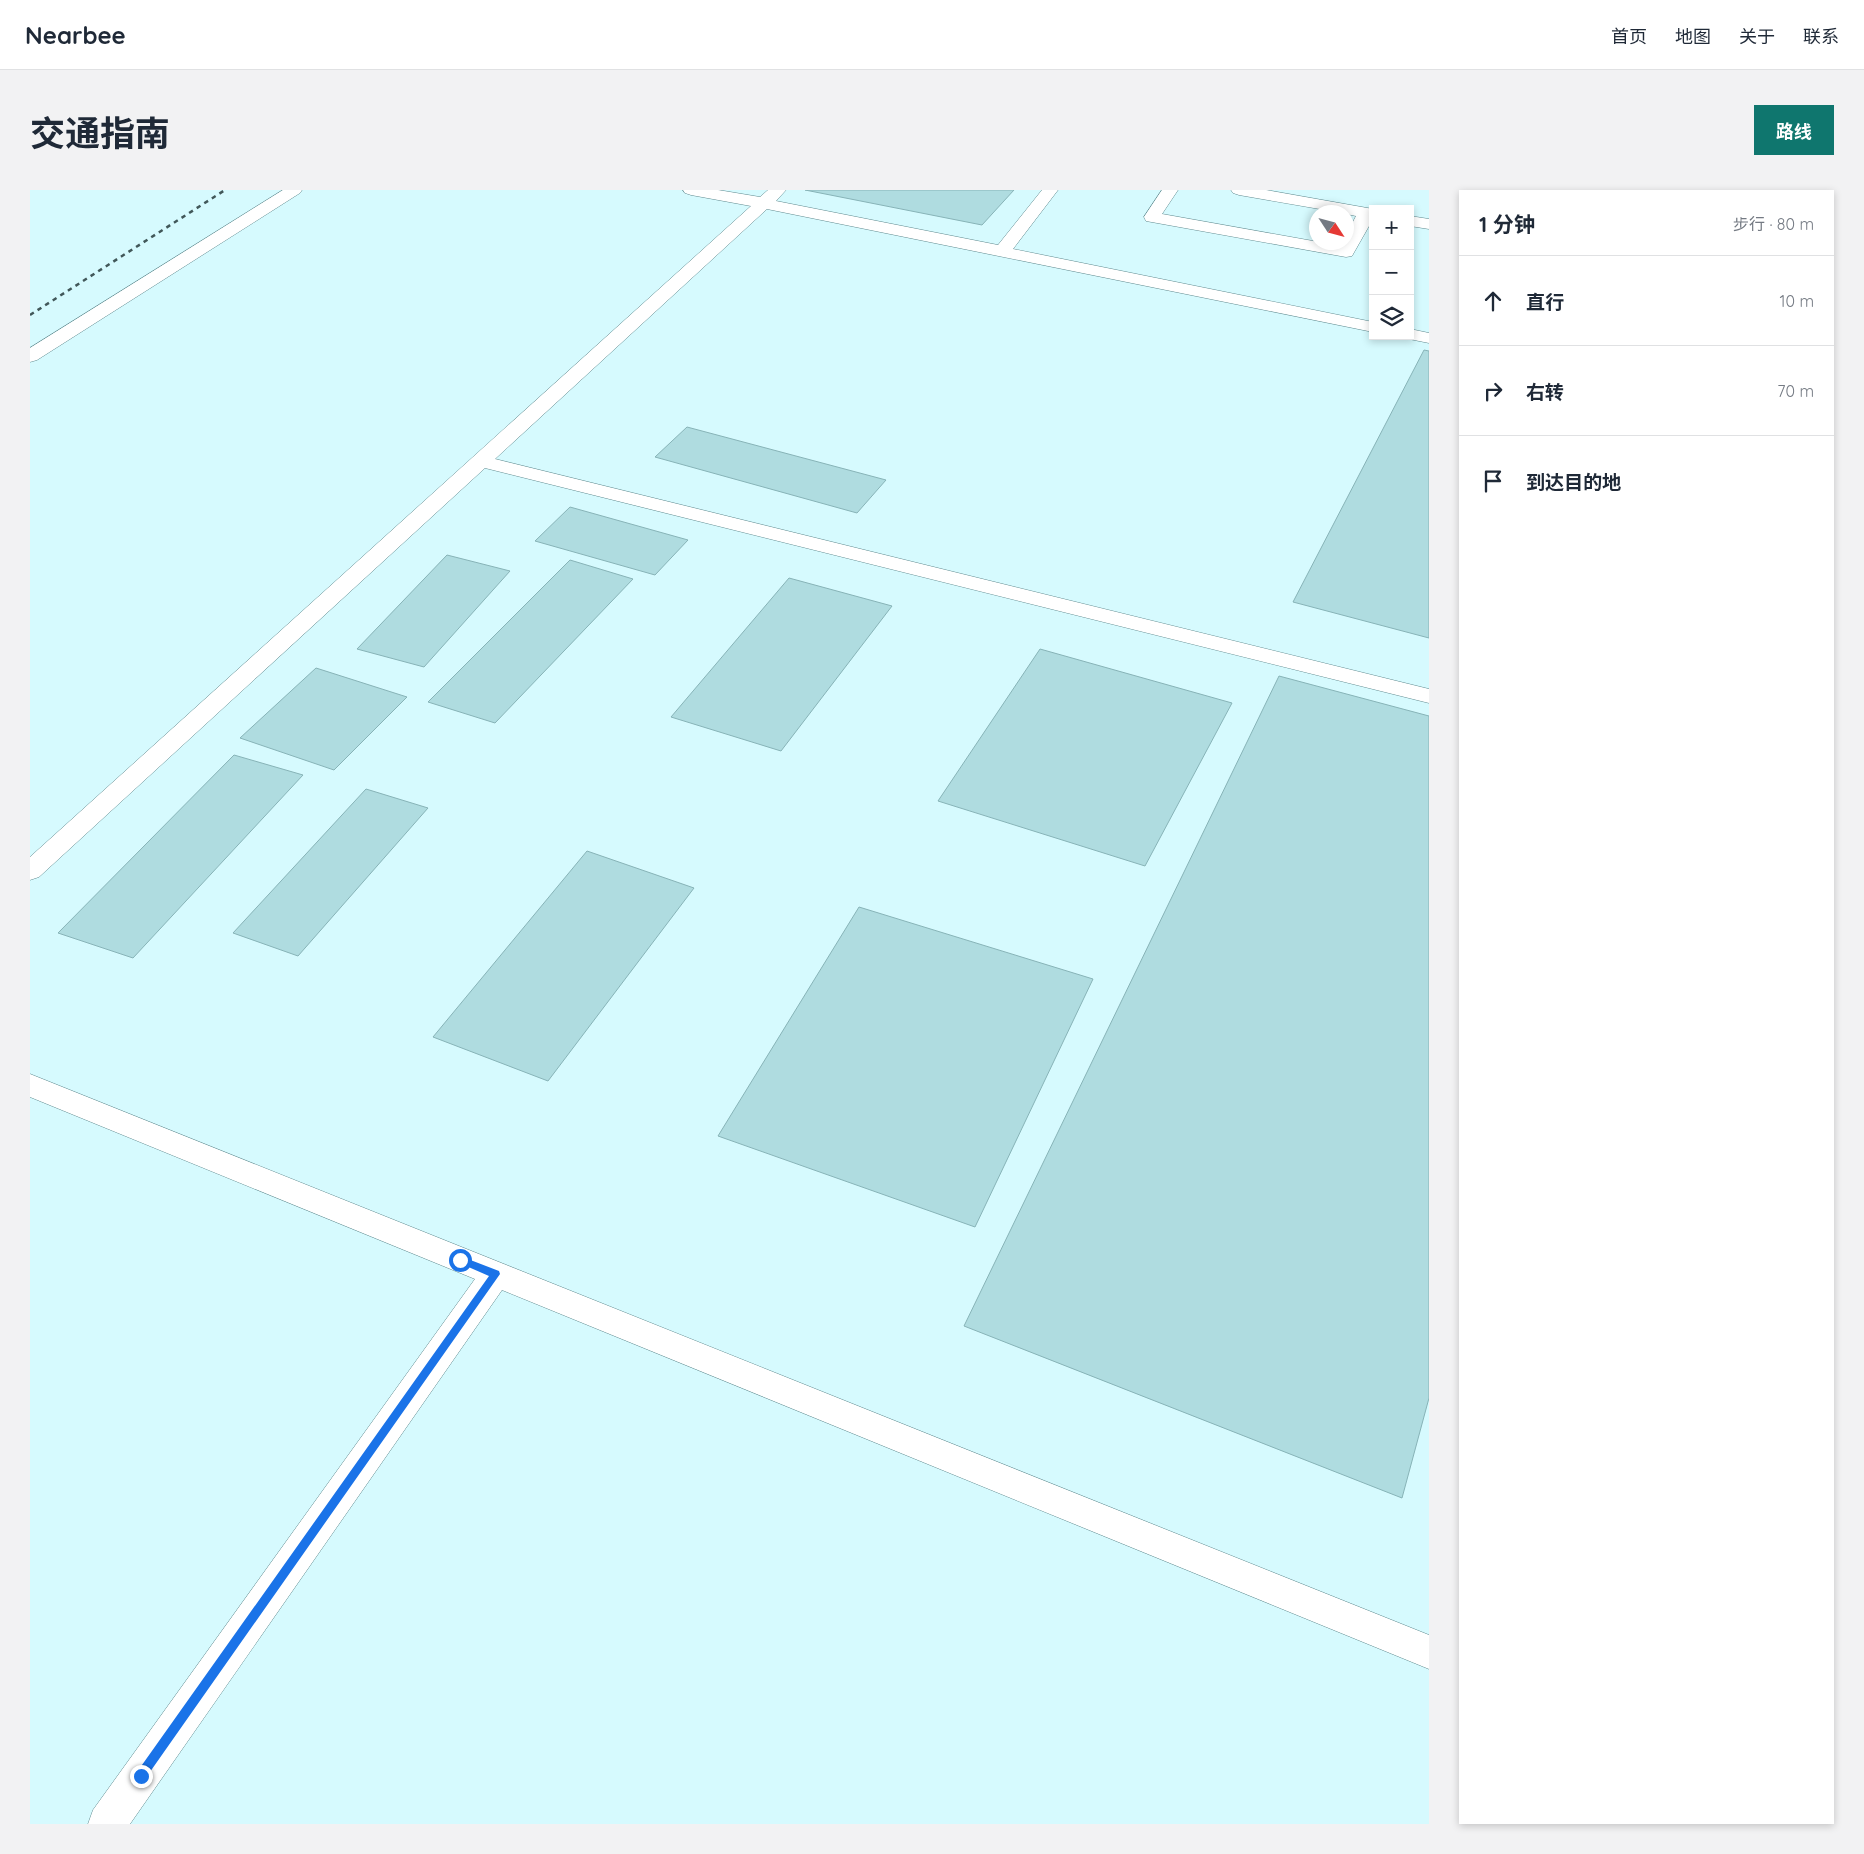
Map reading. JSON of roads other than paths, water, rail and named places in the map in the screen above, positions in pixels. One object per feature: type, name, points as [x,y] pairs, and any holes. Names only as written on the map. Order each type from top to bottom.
[{"type":"street","points":[[30,356],[294,190]]},
{"type":"street","points":[[691,190],[771,196],[1002,251],[1369,326]]},
{"type":"street","points":[[1002,251],[1050,190]]},
{"type":"street","points":[[1170,190],[1152,217],[1346,252],[1369,214],[1279,193],[1239,190]]},
{"type":"street","points":[[1255,236],[1279,193]]},
{"type":"street","points":[[30,871],[771,196]]},
{"type":"street","points":[[1414,222],[1429,224]]},
{"type":"street","points":[[1414,335],[1429,338]]},
{"type":"street","points":[[480,461],[1429,696]]},
{"type":"street","points":[[30,1085],[1429,1652]]},
{"type":"street","points":[[107,1824],[496,1274]]},
{"type":"railway","points":[[30,315],[225,190]]}]
